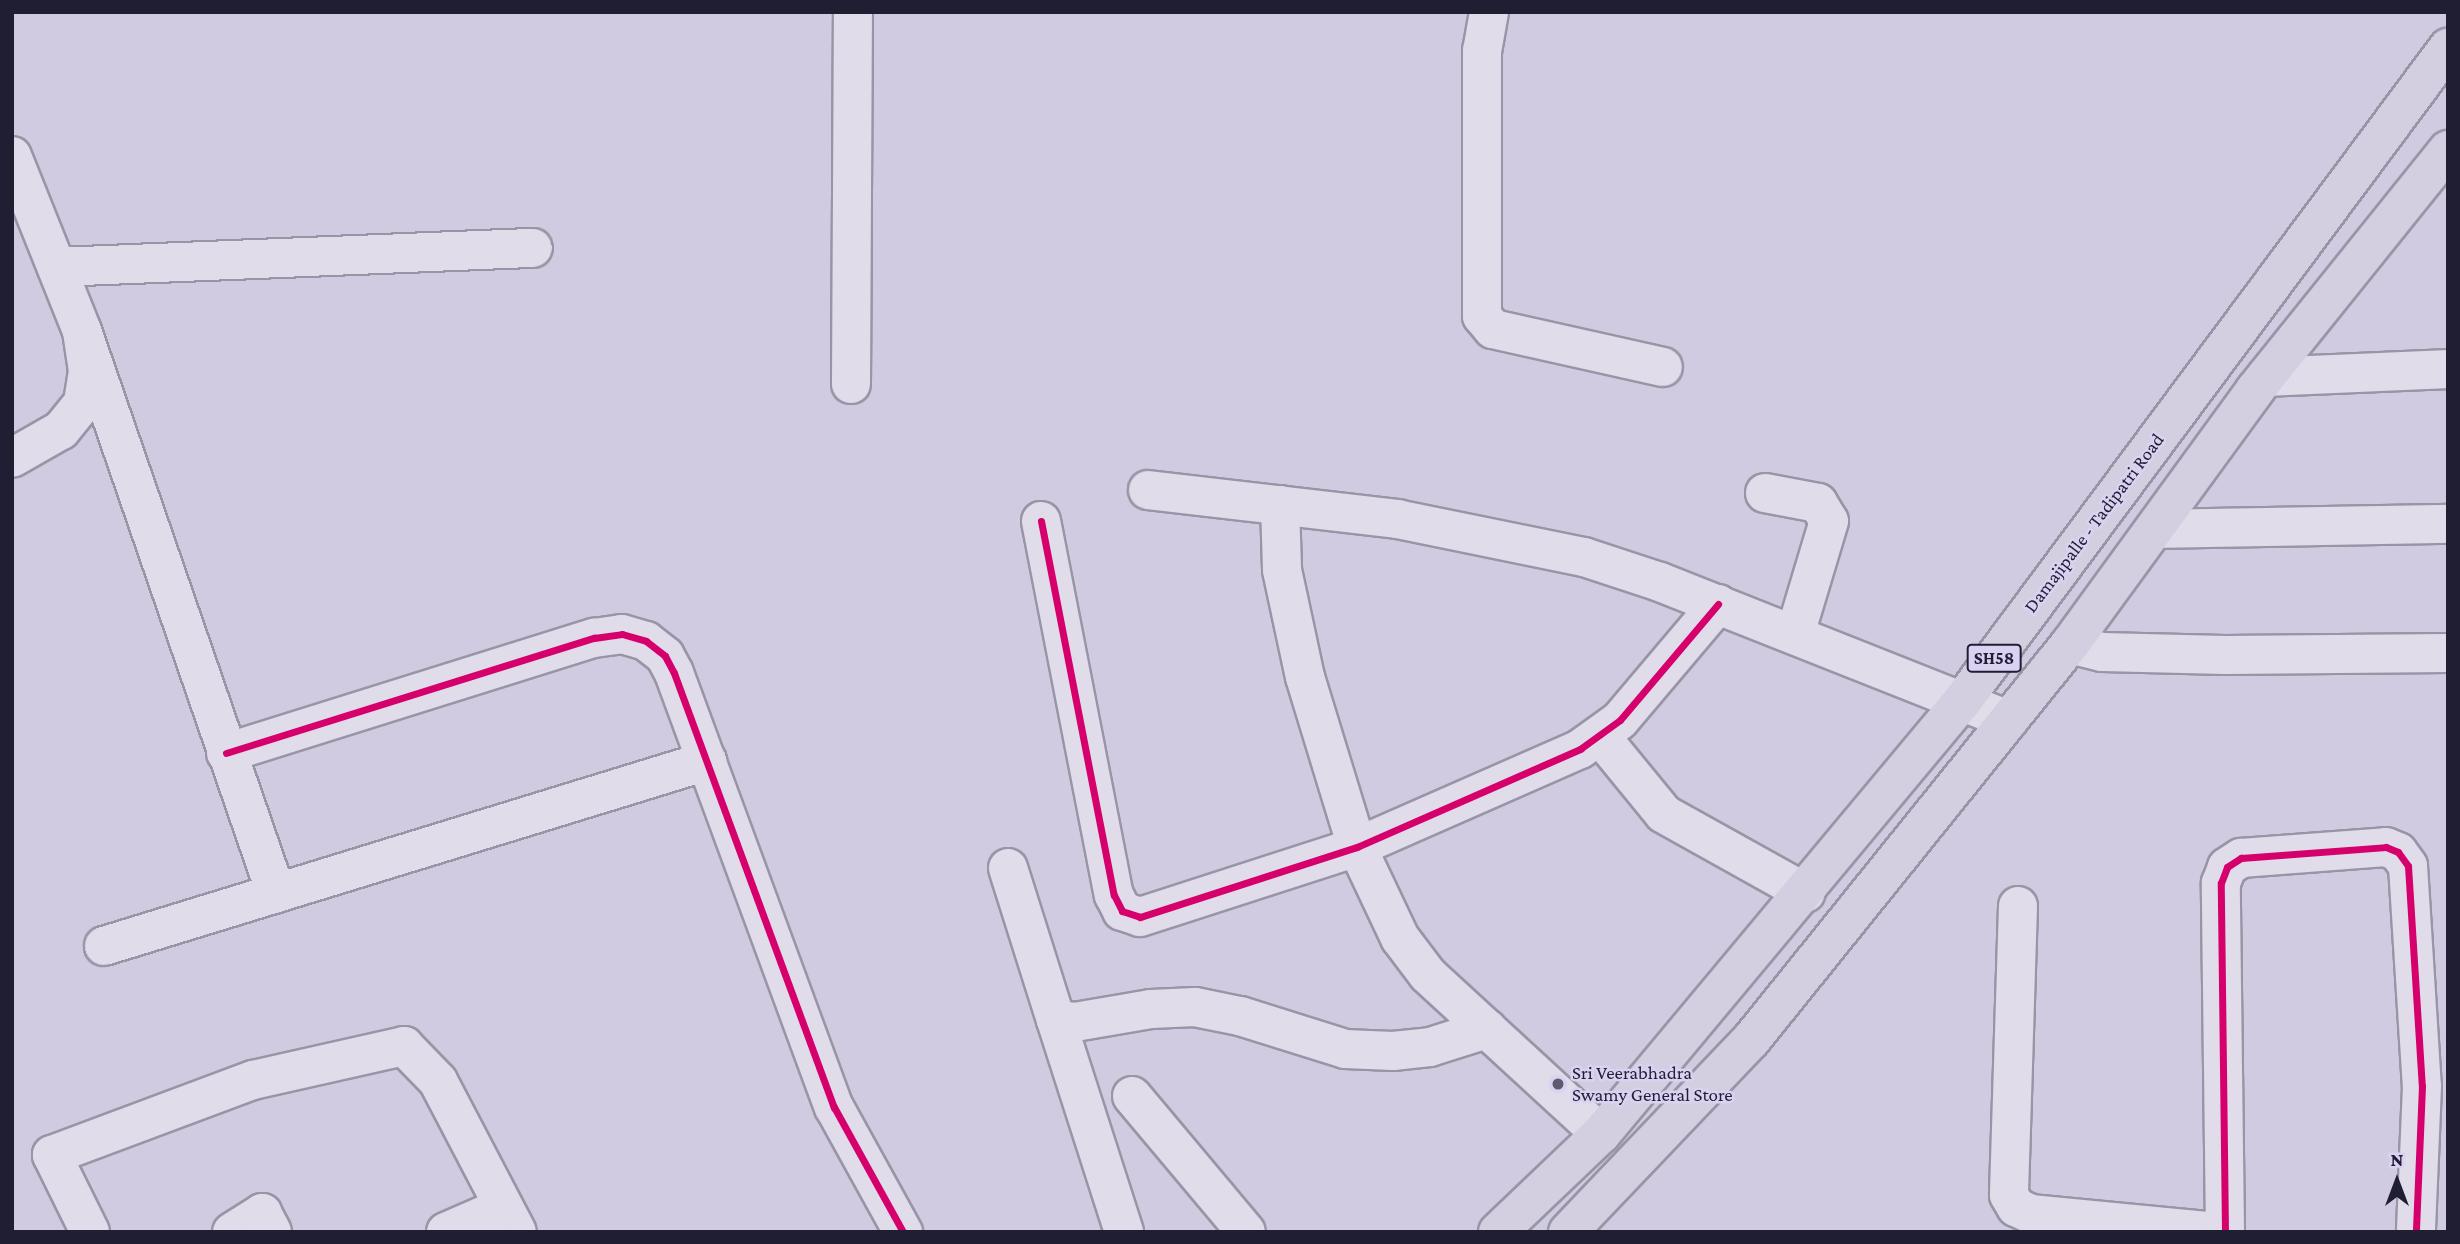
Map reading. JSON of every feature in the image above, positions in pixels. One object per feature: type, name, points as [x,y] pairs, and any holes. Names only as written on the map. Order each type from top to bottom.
[{"type":"main road","name":"Damajipalle - Tadipatri Road","points":[[1498,1232],[1601,1134],[1806,893],[1963,700],[2448,48]]},
{"type":"main road","name":"SH58","points":[[1569,1232],[1734,1060],[2070,644],[2266,377],[2448,150]]},
{"type":"main road","points":[[2247,319],[2290,347]]},
{"type":"street","points":[[851,384],[853,12]]},
{"type":"street","points":[[1489,12],[1482,50],[1482,316],[1493,329],[1663,367]]},
{"type":"street","points":[[12,156],[82,331],[276,893]]},
{"type":"street","points":[[57,267],[533,248]]},
{"type":"street","points":[[12,458],[61,430],[83,403],[88,370],[82,331]]},
{"type":"street","points":[[2266,377],[2448,369]]},
{"type":"street","points":[[1148,490],[1280,505],[1499,537],[1625,569],[2009,720]]},
{"type":"street","points":[[1765,493],[1818,502],[1829,521],[1796,635]]},
{"type":"street","points":[[1280,505],[1286,592],[1305,677],[1357,847],[1414,958],[1601,1134]]},
{"type":"street","points":[[1041,521],[1114,895],[1122,911],[1140,917],[1357,847],[1555,762],[1601,737],[1718,604]]},
{"type":"street","points":[[2156,529],[2448,524]]},
{"type":"street","points":[[226,753],[594,638],[622,635],[646,641],[665,656],[707,761],[834,1107],[903,1232]]},
{"type":"street","points":[[2070,644],[2102,652],[2225,655],[2448,653]]},
{"type":"street","points":[[1601,737],[1664,814],[1806,893]]},
{"type":"street","points":[[104,946],[707,761]]},
{"type":"street","points":[[2225,1232],[2221,883],[2227,867],[2241,858],[2386,847],[2399,852],[2408,866],[2422,1086],[2416,1232]]},
{"type":"street","points":[[1008,868],[1124,1232]]},
{"type":"street","points":[[2018,906],[2009,1195],[2016,1207],[2031,1214],[2220,1232]]},
{"type":"street","points":[[1056,1020],[1195,1007],[1240,1016],[1345,1049],[1393,1051],[1430,1046],[1487,1029]]},
{"type":"street","points":[[90,1232],[52,1156],[253,1080],[404,1046],[438,1081],[510,1219],[446,1232]]},
{"type":"street","points":[[1132,1096],[1246,1232]]},
{"type":"street","points":[[232,1232],[262,1213],[272,1232]]},
{"type":"cycle path","points":[[1041,521],[1114,895],[1122,911],[1140,917],[1357,847],[1580,749],[1620,720],[1718,604]]},
{"type":"cycle path","points":[[226,753],[594,638],[622,634],[646,641],[665,656],[674,673],[834,1107],[903,1232]]},
{"type":"cycle path","points":[[2225,1232],[2221,883],[2227,867],[2241,858],[2386,847],[2398,852],[2408,866],[2422,1086],[2416,1232]]},
{"type":"place","name":"Sri Veerabhadra Swamy General Store","points":[[1558,1084]]}]
